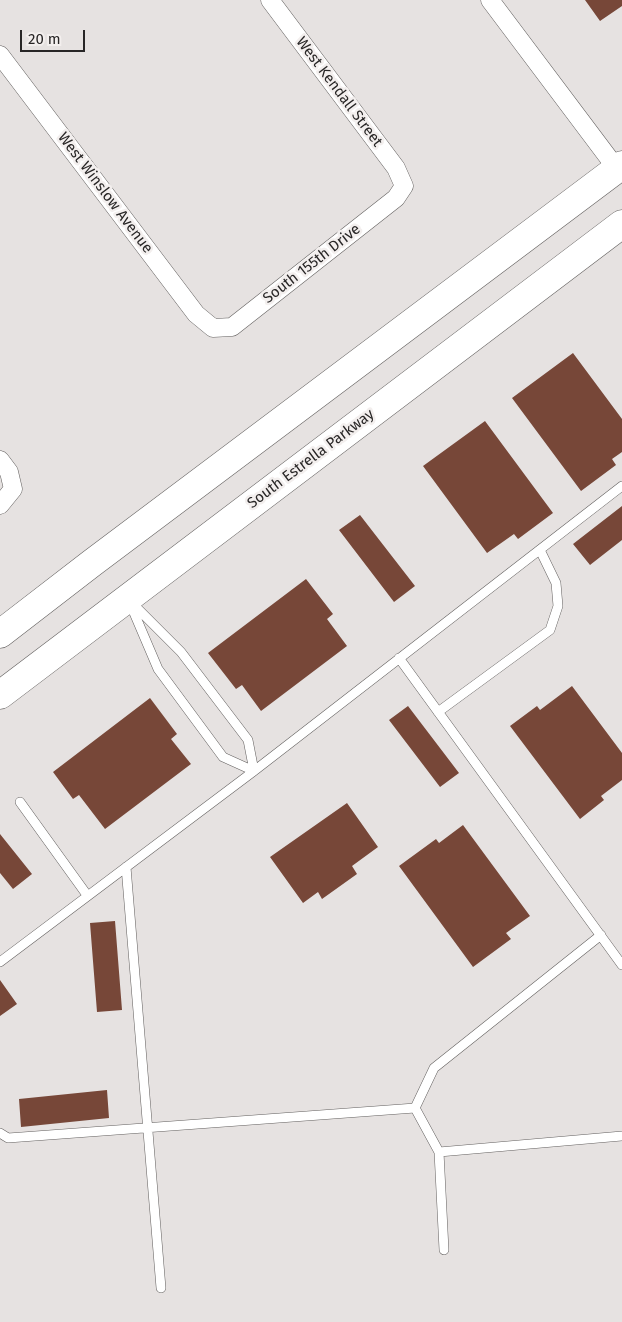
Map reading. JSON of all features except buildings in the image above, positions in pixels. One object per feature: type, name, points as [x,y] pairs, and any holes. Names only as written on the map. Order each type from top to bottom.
[{"type":"main road","points":[[0,634],[92,563],[620,170]]},
{"type":"main road","name":"South Estrella Parkway","points":[[0,695],[622,224]]},
{"type":"street","name":"West Kendall Street","points":[[270,0],[396,168],[404,186]]},
{"type":"street","points":[[490,0],[620,170]]},
{"type":"street","name":"West Winslow Avenue","points":[[0,54],[196,314],[213,328]]},
{"type":"street","name":"South 155th Drive","points":[[213,328],[232,327],[396,198],[404,186]]},
{"type":"street","points":[[0,460],[9,472],[13,489],[0,505]]},
{"type":"lane","points":[[0,962],[254,771],[622,486]]},
{"type":"lane","points":[[438,712],[550,630],[558,606],[556,584],[540,550]]},
{"type":"lane","points":[[128,598],[158,670],[223,757],[254,771]]},
{"type":"lane","points":[[128,598],[181,652],[248,740],[254,771]]},
{"type":"lane","points":[[399,658],[622,964]]},
{"type":"lane","points":[[20,802],[87,895]]},
{"type":"lane","points":[[126,866],[161,1288]]},
{"type":"lane","points":[[415,1108],[434,1068],[600,935]]},
{"type":"lane","points":[[0,1133],[8,1138],[415,1108]]},
{"type":"lane","points":[[415,1108],[439,1152],[444,1250]]},
{"type":"lane","points":[[439,1152],[622,1136]]}]
